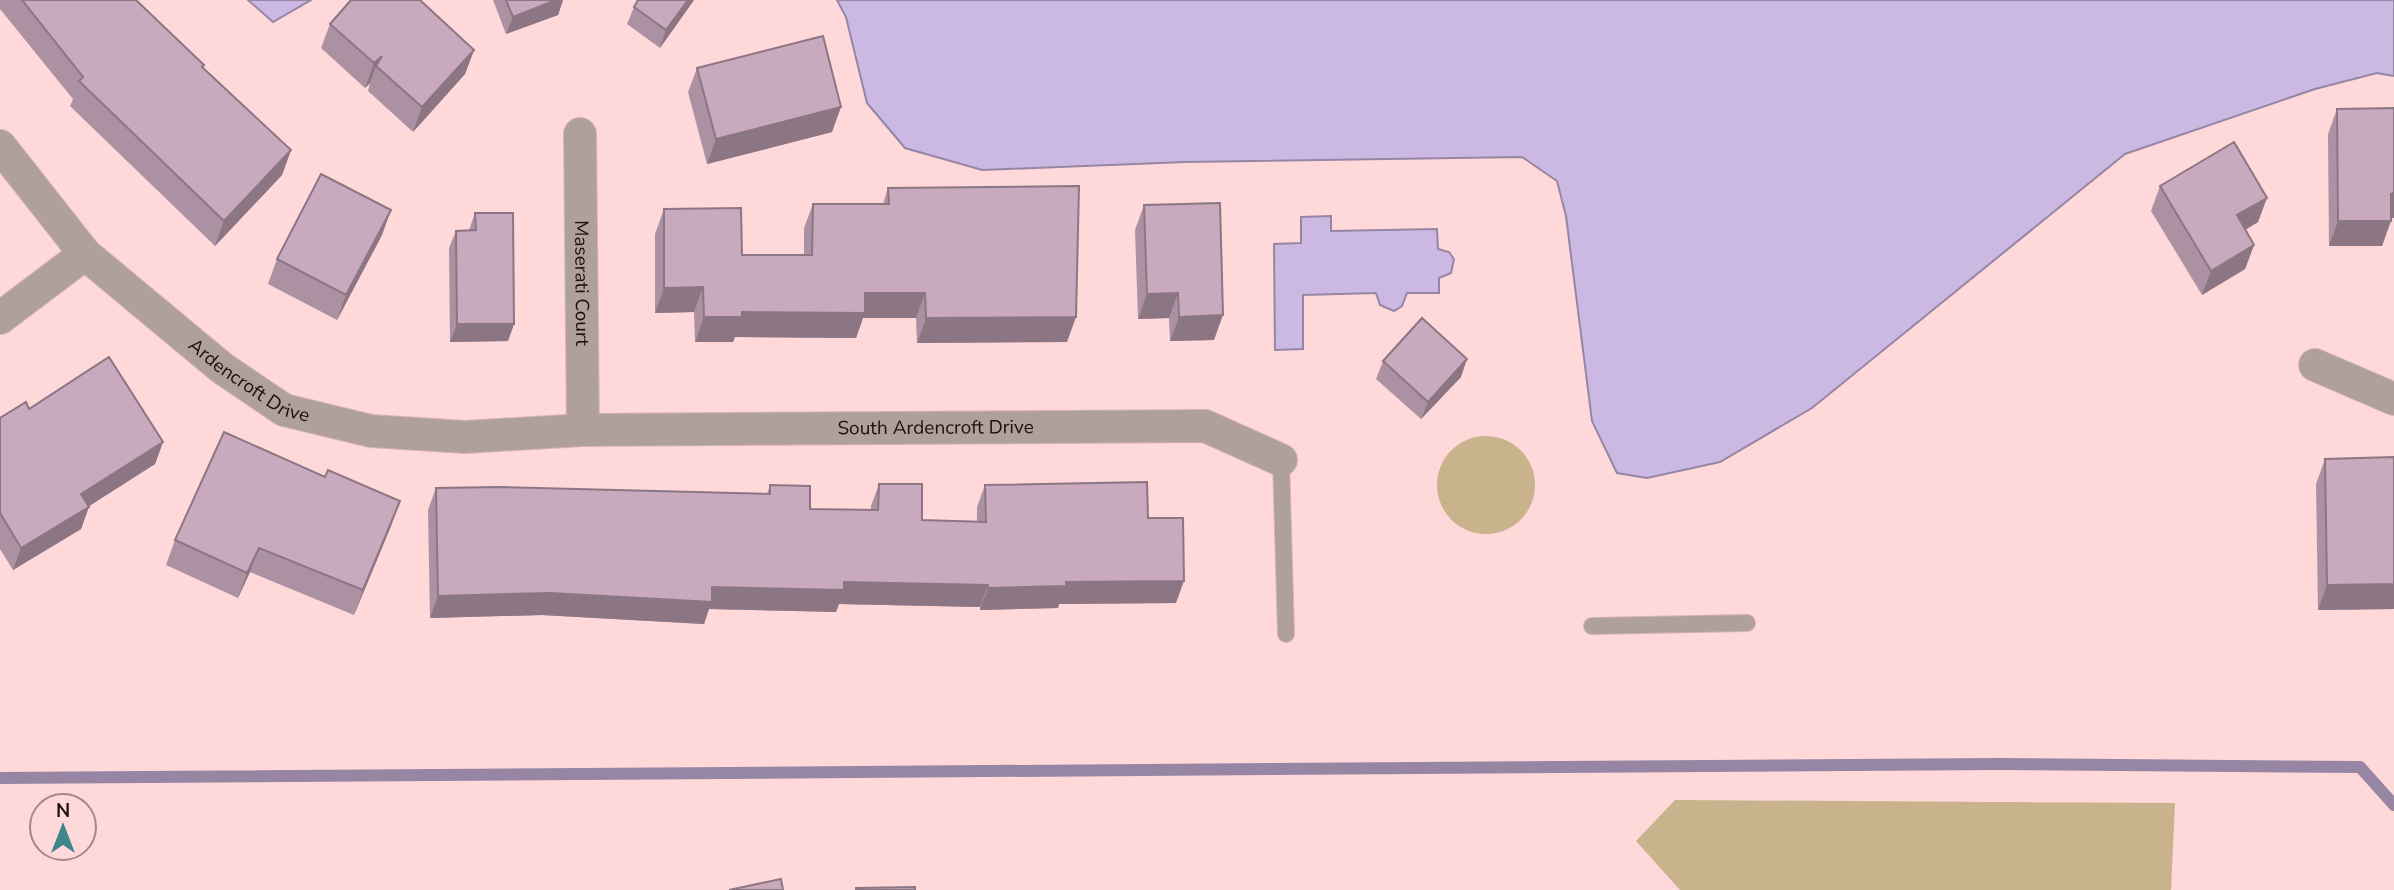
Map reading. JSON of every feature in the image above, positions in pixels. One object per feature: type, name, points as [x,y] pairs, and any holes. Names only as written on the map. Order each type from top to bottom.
[{"type":"street","name":"Maserati Court","points":[[580,134],[583,430]]},
{"type":"street","name":"Ardencroft Drive","points":[[0,146],[85,254],[222,368],[284,410],[371,431],[465,437],[583,430]]},
{"type":"street","points":[[0,318],[85,254]]},
{"type":"street","points":[[2315,365],[2394,399]]},
{"type":"street","name":"South Ardencroft Drive","points":[[583,430],[1205,426],[1282,460]]},
{"type":"lane","points":[[1282,460],[1286,634]]},
{"type":"lane","points":[[1592,626],[1747,623]]},
{"type":"shaded area","points":[[248,0],[311,0],[273,22]]},
{"type":"shaded area","points":[[837,0],[2394,0],[2394,76],[2377,73],[2315,89],[2125,154],[1812,408],[1720,462],[1647,478],[1617,473],[1592,421],[1566,216],[1557,181],[1522,157],[1185,162],[982,170],[905,148],[867,103],[846,17]]},
{"type":"shaded area","points":[[1331,216],[1331,231],[1437,229],[1438,249],[1449,252],[1454,259],[1451,273],[1439,278],[1439,293],[1407,293],[1402,306],[1394,311],[1380,305],[1376,293],[1303,295],[1303,349],[1275,350],[1274,244],[1301,243],[1301,217]]},
{"type":"shaded area","points":[[1486,436],[1505,440],[1521,450],[1531,466],[1535,485],[1531,504],[1521,520],[1505,530],[1486,534],[1467,530],[1451,520],[1441,504],[1437,485],[1441,466],[1451,450],[1467,440]]},
{"type":"shaded area","points":[[1675,800],[2175,803],[2171,890],[1680,890],[1636,841]]},
{"type":"building","points":[[22,0],[136,0],[204,65],[202,67],[291,150],[224,221],[79,81],[83,77]]},
{"type":"building","points":[[351,0],[420,0],[474,50],[422,107],[376,66],[382,56],[374,63],[330,24]]},
{"type":"building","points":[[506,0],[556,0],[513,17]]},
{"type":"building","points":[[638,0],[688,0],[666,30],[634,7]]},
{"type":"building","points":[[823,36],[841,107],[716,139],[697,68]]},
{"type":"building","points":[[2394,108],[2394,193],[2391,194],[2391,221],[2338,221],[2337,109]]},
{"type":"building","points":[[2234,142],[2267,198],[2237,215],[2254,245],[2211,271],[2160,186]]},
{"type":"building","points":[[321,174],[391,210],[346,295],[277,259]]},
{"type":"building","points":[[1079,186],[1076,317],[926,318],[925,293],[865,293],[865,313],[742,312],[742,317],[704,317],[703,287],[664,288],[664,209],[741,208],[742,255],[812,255],[813,204],[889,204],[888,188]]},
{"type":"building","points":[[1220,203],[1223,315],[1179,317],[1178,293],[1147,294],[1144,205]]},
{"type":"building","points":[[475,213],[513,213],[514,324],[457,324],[456,231],[476,230]]},
{"type":"building","points":[[1422,318],[1467,359],[1428,402],[1383,361]]},
{"type":"building","points":[[109,357],[163,442],[81,494],[89,507],[21,548],[0,513],[0,418],[26,402],[29,409]]},
{"type":"building","points":[[224,432],[325,477],[328,470],[400,501],[363,590],[259,548],[247,573],[175,540]]},
{"type":"building","points":[[2394,457],[2394,584],[2327,585],[2325,459]]},
{"type":"building","points":[[1147,482],[1148,518],[1183,518],[1184,581],[1066,582],[1066,586],[988,588],[988,585],[844,582],[844,590],[712,587],[712,602],[550,593],[438,596],[436,488],[500,487],[770,494],[770,485],[810,486],[810,509],[878,510],[879,484],[922,484],[922,520],[986,522],[985,485]]},
{"type":"building","points":[[781,879],[783,890],[729,890]]},
{"type":"building","points":[[915,887],[915,890],[856,890],[856,888]]},
{"type":"waterway","points":[[0,778],[1998,764],[2360,767],[2394,805]]}]
